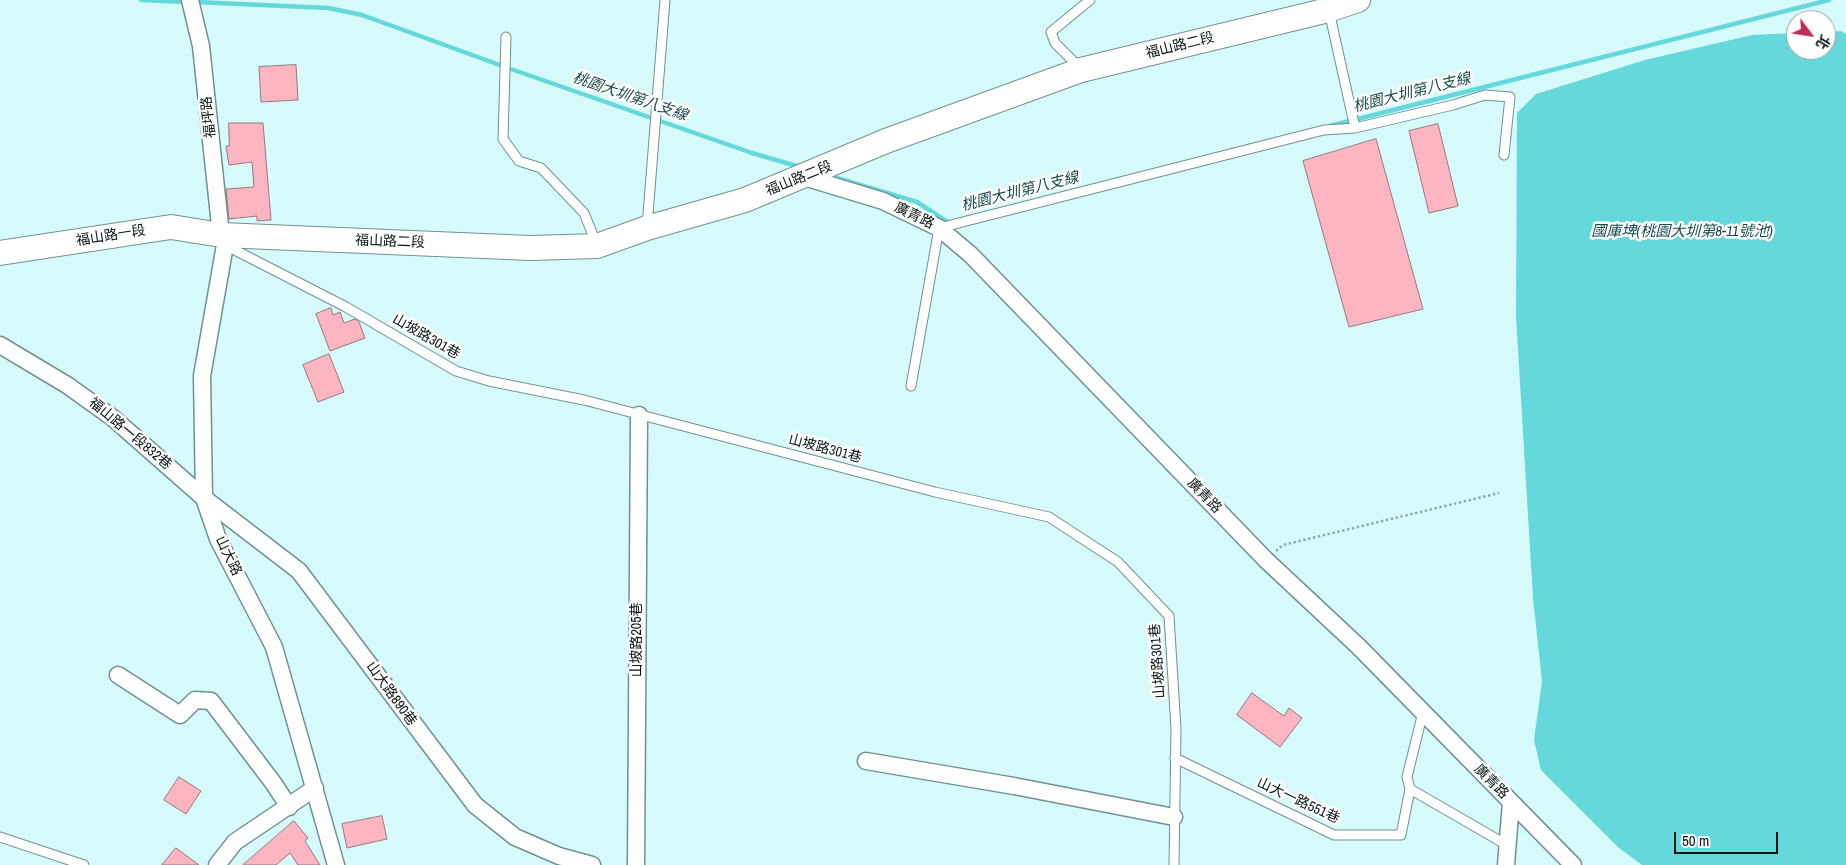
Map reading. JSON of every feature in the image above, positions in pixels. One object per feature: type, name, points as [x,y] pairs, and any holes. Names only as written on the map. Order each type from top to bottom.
[{"type":"street","name":"福坪路","points":[[190,0],[201,46],[223,240]]},
{"type":"street","name":"福山路二段","points":[[223,240],[531,248],[597,246],[646,228],[745,200],[804,177],[886,141],[1082,70],[1328,10],[1358,0]]},
{"type":"street","name":"廣青路","points":[[804,177],[883,201],[939,228],[971,255],[1266,560],[1359,648],[1574,865]]},
{"type":"street","name":"福山路一段","points":[[0,253],[171,226],[223,240]]},
{"type":"street","name":"山大路","points":[[223,240],[202,376],[204,498],[218,539],[274,647],[336,865]]},
{"type":"street","name":"福山路一段832巷","points":[[0,345],[67,385],[114,418],[204,498]]},
{"type":"street","name":"山坡路205巷","points":[[636,865],[639,414]]},
{"type":"street","name":"山大路890巷","points":[[204,498],[299,571],[475,805],[515,837],[559,856],[592,865]]},
{"type":"street","points":[[118,675],[180,715],[195,700],[211,701],[274,784],[289,807]]},
{"type":"street","points":[[866,761],[1014,786],[1174,817]]},
{"type":"street","points":[[216,865],[235,842],[255,826],[289,807],[315,788]]},
{"type":"street","points":[[1506,865],[1512,802]]},
{"type":"lane","points":[[646,228],[665,0]]},
{"type":"lane","points":[[1082,70],[1055,43],[1051,32],[1090,0]]},
{"type":"lane","points":[[1328,10],[1355,128]]},
{"type":"lane","points":[[506,37],[503,139],[519,161],[541,168],[584,213],[597,246]]},
{"type":"lane","points":[[911,386],[939,228],[1314,132],[1355,128],[1453,106],[1485,95],[1510,97],[1504,155]]},
{"type":"lane","name":"山坡路301巷","points":[[223,240],[346,307],[456,371],[489,381],[584,400],[935,492],[1049,517],[1118,562],[1169,616],[1176,729],[1174,865]]},
{"type":"lane","name":"山大一路551巷","points":[[1175,758],[1334,835],[1401,835],[1410,789],[1407,777],[1423,712]]},
{"type":"lane","points":[[1410,789],[1507,845]]},
{"type":"lane","points":[[0,837],[84,865]]},
{"type":"path","points":[[1266,560],[1283,545],[1499,493]]},
{"type":"water","name":"國庫埤(桃園大圳第8-11號池)","points":[[1836,31],[1841,31],[1846,34],[1846,865],[1642,865],[1619,848],[1541,770],[1534,740],[1542,681],[1533,598],[1516,316],[1517,113],[1536,94],[1645,60],[1752,35],[1786,33],[1786,60],[1836,60]]},
{"type":"building","points":[[296,65],[298,100],[261,102],[259,67]]},
{"type":"building","points":[[229,123],[263,123],[271,220],[257,221],[257,216],[229,219],[226,189],[254,187],[252,162],[229,165],[226,146],[229,146]]},
{"type":"building","points":[[1438,124],[1458,206],[1429,213],[1409,131]]},
{"type":"building","points":[[1376,139],[1423,309],[1349,327],[1303,161]]},
{"type":"building","points":[[331,308],[333,315],[340,312],[344,323],[355,319],[359,322],[365,338],[330,351],[316,314]]},
{"type":"building","points":[[329,354],[344,392],[318,402],[303,365]]},
{"type":"building","points":[[1252,693],[1284,716],[1289,708],[1302,718],[1280,747],[1237,715]]},
{"type":"building","points":[[179,777],[201,791],[186,814],[164,800]]},
{"type":"building","points":[[382,816],[387,839],[347,848],[342,824]]},
{"type":"building","points":[[294,821],[308,838],[305,841],[320,865],[298,865],[290,853],[276,865],[243,865]]},
{"type":"building","points":[[176,848],[199,865],[162,865]]},
{"type":"waterway","name":"桃園大圳第八支線","points":[[141,0],[187,2]]},
{"type":"waterway","name":"桃園大圳第八支線","points":[[1330,126],[1829,0]]},
{"type":"waterway","name":"桃園大圳第八支線","points":[[195,2],[328,8],[362,15],[752,153],[800,167]]},
{"type":"waterway","name":"桃園大圳第八支線","points":[[827,175],[917,202],[949,223],[952,222]]}]
